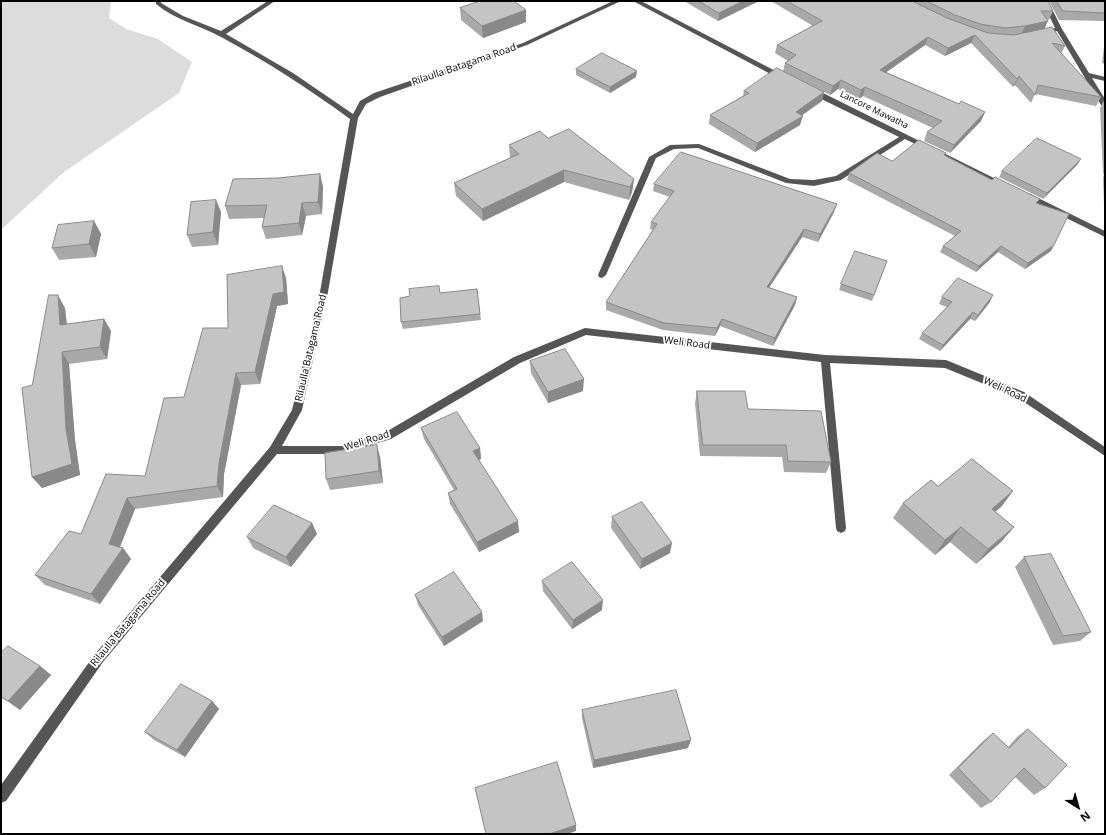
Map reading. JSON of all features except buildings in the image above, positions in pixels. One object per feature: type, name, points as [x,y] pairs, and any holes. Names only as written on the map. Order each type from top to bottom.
[{"type":"street","points":[[159,1],[158,3],[166,11],[222,34],[304,82],[354,118]]},
{"type":"street","points":[[222,34],[272,1]]},
{"type":"street","name":"Rilaulla Batagama Road","points":[[1,796],[99,658],[274,450],[297,410],[324,292],[354,118],[363,103],[377,95],[525,44],[618,1]]},
{"type":"street","points":[[636,1],[791,81]]},
{"type":"street","points":[[1045,1],[1059,29],[1105,105]]},
{"type":"street","points":[[1033,36],[1059,29]]},
{"type":"street","points":[[1087,75],[1105,78]]},
{"type":"street","name":"Lancore Mawatha","points":[[806,88],[1105,234]]},
{"type":"street","points":[[602,275],[653,157],[673,147],[699,146],[789,181],[814,184],[838,178],[905,136]]},
{"type":"street","name":"Weli Road","points":[[274,450],[342,450],[387,436],[517,360],[585,331],[825,359],[946,364],[1021,395],[1105,452]]},
{"type":"street","points":[[825,359],[841,528]]},
{"type":"shaded area","points":[[1,1],[111,1],[109,18],[126,29],[158,39],[192,62],[179,93],[64,172],[1,230]]}]
